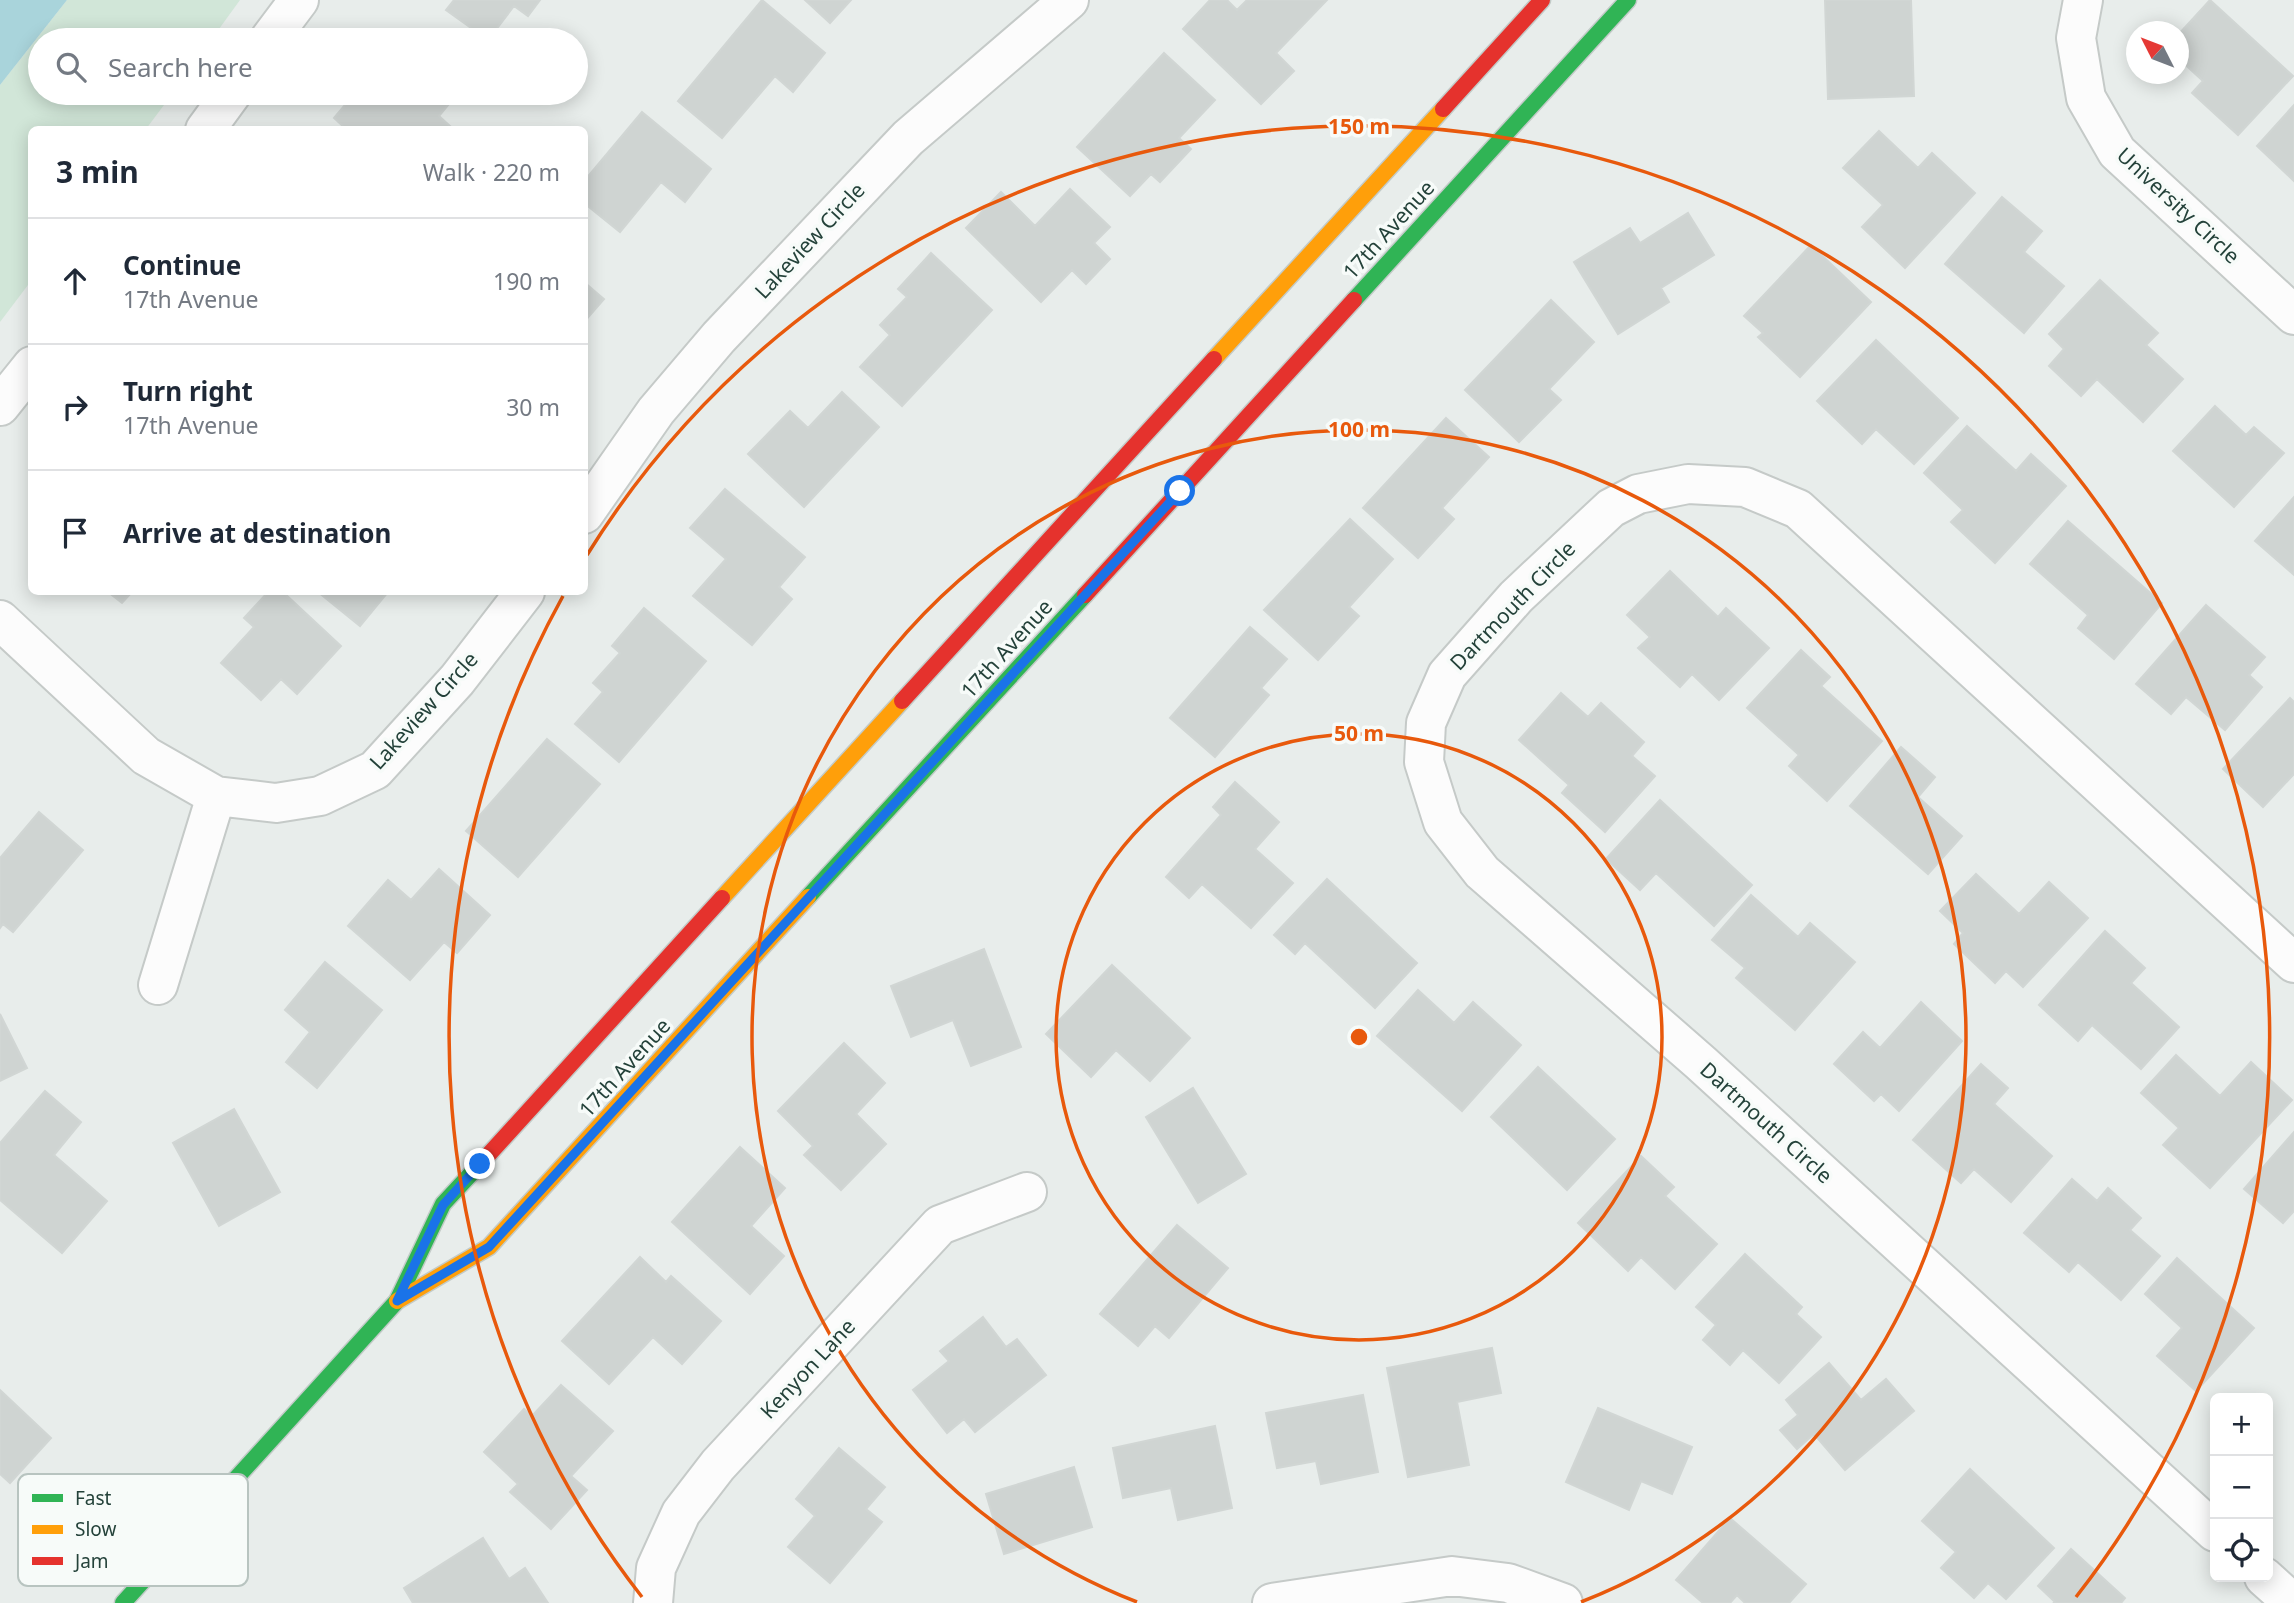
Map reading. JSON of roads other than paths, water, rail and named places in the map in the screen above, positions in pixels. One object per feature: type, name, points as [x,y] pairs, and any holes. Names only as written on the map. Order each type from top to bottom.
[{"type":"main road","name":"17th Avenue","points":[[240,1474],[397,1301],[443,1205],[1542,0]]},
{"type":"main road","name":"17th Avenue","points":[[397,1301],[489,1247],[1628,0]]},
{"type":"main road","name":"17th Avenue","points":[[123,1603],[138,1586]]},
{"type":"street","points":[[278,28],[299,0]]},
{"type":"street","name":"Lakeview Circle","points":[[588,508],[656,411],[729,327],[908,138],[1069,0]]},
{"type":"street","name":"University Circle","points":[[2084,0],[2076,38],[2086,98],[2117,152],[2294,315]]},
{"type":"street","points":[[208,126],[223,105]]},
{"type":"street","points":[[0,406],[28,371]]},
{"type":"street","name":"Dartmouth Circle","points":[[2210,1527],[1711,1073],[1482,872],[1443,822],[1424,762],[1426,723],[1447,675],[1516,597],[1611,508],[1638,494],[1688,484],[1745,487],[1798,509],[2294,963]]},
{"type":"street","name":"Lakeview Circle","points":[[0,621],[146,756],[216,796],[276,803],[320,796],[375,770],[457,680],[523,595]]},
{"type":"street","points":[[158,985],[216,796]]},
{"type":"street","name":"Kenyon Lane","points":[[653,1603],[656,1568],[681,1513],[718,1465],[940,1225],[1027,1192]]},
{"type":"street","points":[[1272,1603],[1452,1576],[1508,1583],[1563,1603]]},
{"type":"street","points":[[2270,1582],[2293,1603]]},
{"type":"water","points":[[0,0],[67,0],[45,28],[28,28],[28,49],[0,85]]}]
